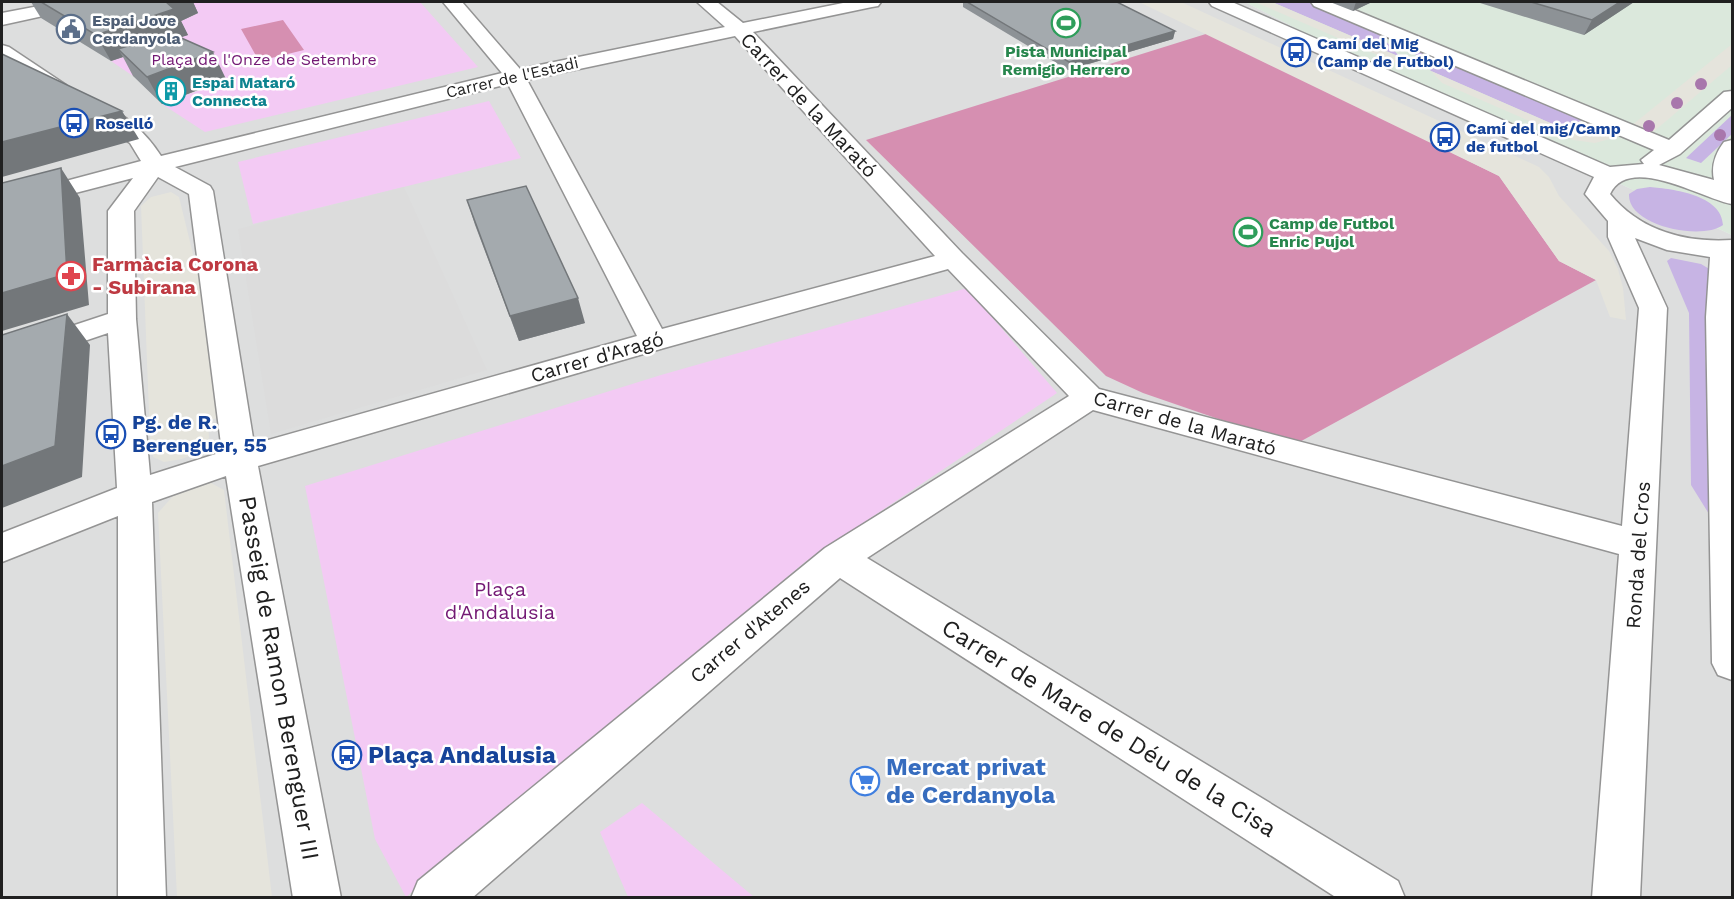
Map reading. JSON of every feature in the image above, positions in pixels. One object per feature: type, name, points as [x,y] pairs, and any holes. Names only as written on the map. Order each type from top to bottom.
[{"type":"street","points":[[2,19],[84,2]]},
{"type":"street","points":[[452,2],[505,61],[514,76],[654,341]]},
{"type":"street","name":"Carrer de la Marató","points":[[706,2],[739,29],[953,259],[1088,397],[1124,410],[1640,545]]},
{"type":"street","name":"Carrer de l'Estadi","points":[[2,205],[268,135],[514,76],[872,2]]},
{"type":"street","points":[[1218,2],[1608,176]]},
{"type":"street","points":[[1320,2],[1672,149]]},
{"type":"street","points":[[1380,26],[1443,103]]},
{"type":"street","points":[[2,51],[139,139],[155,165],[201,191]]},
{"type":"street","points":[[1636,171],[1672,149],[1732,97]]},
{"type":"street","name":"Passeig de Ramon Berenguer III","points":[[268,135],[215,157],[202,175],[201,191],[232,413],[242,459],[317,897]]},
{"type":"street","points":[[1731,196],[1722,168],[1732,147]]},
{"type":"street","points":[[142,897],[135,495],[122,319],[121,211],[155,165]]},
{"type":"street","points":[[1731,196],[1685,177],[1636,171],[1608,176],[1599,184],[1597,194],[1605,207],[1621,220],[1670,242],[1730,250],[1726,311],[1732,663]]},
{"type":"street","name":"Ronda del Cros","points":[[1616,897],[1640,545],[1653,308],[1621,237],[1621,220]]},
{"type":"street","name":"Carrer d'Aragó","points":[[242,459],[654,341],[953,259]]},
{"type":"street","points":[[2,359],[122,319]]},
{"type":"street","name":"Carrer d'Atenes","points":[[435,897],[838,558],[1069,412],[1088,397]]},
{"type":"street","points":[[2,548],[186,475],[242,459]]},
{"type":"street","name":"Carrer de Mare de Déu de la Cisa","points":[[838,558],[1381,897]]},
{"type":"shaded area","points":[[2,2],[1245,2],[1419,92],[1732,235],[1732,897],[2,898]]},
{"type":"shaded area","points":[[1139,2],[1181,2],[1539,167],[1549,177],[1559,196],[1609,251],[1618,269],[1623,288],[1626,320],[1610,317],[1596,280],[1559,261],[1499,176]]},
{"type":"shaded area","points":[[1245,2],[1732,2],[1732,235],[1419,92]]},
{"type":"shaded area","points":[[1255,2],[1272,2],[1400,57],[1412,70]]},
{"type":"shaded area","points":[[1272,2],[1310,2],[1374,28],[1400,57]]},
{"type":"shaded area","points":[[1326,2],[1631,126],[1732,44],[1732,65],[1652,133],[1639,132]]},
{"type":"shaded area","points":[[1402,40],[1587,118],[1564,129],[1431,71]]},
{"type":"shaded area","points":[[1431,71],[1564,129],[1587,118],[1624,135],[1595,143],[1573,140],[1442,83]]},
{"type":"shaded area","points":[[1732,115],[1732,134],[1701,163],[1686,158]]},
{"type":"shaded area","points":[[404,187],[487,370],[271,434],[238,229]]},
{"type":"shaded area","points":[[1650,187],[1683,192],[1706,200],[1721,215],[1723,225],[1713,230],[1684,231],[1652,222],[1640,215],[1632,205],[1629,194],[1637,189]]},
{"type":"shaded area","points":[[171,192],[179,197],[232,413],[208,421],[209,438],[196,453],[182,459],[164,462],[153,457],[150,439],[141,206],[151,197]]},
{"type":"shaded area","points":[[1671,258],[1701,264],[1711,270],[1705,351],[1714,522],[1691,485],[1689,313],[1667,261]]},
{"type":"shaded area","points":[[211,483],[224,490],[272,897],[177,897],[158,513],[173,496]]},
{"type":"green space","name":"Plaça de l'Onze de Setembre","points":[[102,2],[420,2],[478,67],[205,132],[162,104],[211,86],[177,66],[183,60],[133,76],[111,61],[187,35],[175,24],[198,13]]},
{"type":"green space","points":[[283,20],[304,50],[259,61],[241,29]]},
{"type":"green space","name":"Camp de Futbol Enric Pujol","points":[[1209,33],[1499,176],[1559,261],[1596,280],[1294,445],[1143,393],[1106,376],[866,140]]},
{"type":"green space","points":[[489,101],[521,158],[253,224],[238,162]]},
{"type":"green space","name":"Plaça d'Andalusia","points":[[967,288],[1057,393],[805,562],[406,897],[375,839],[305,486],[661,375]]},
{"type":"green space","points":[[642,803],[754,897],[628,897],[600,832]]},
{"type":"building","points":[[41,2],[166,2],[174,9],[96,35]]},
{"type":"building","name":"Pista Municipal Remigio Herrero","points":[[967,2],[1117,2],[1175,31],[1069,62]]},
{"type":"building","points":[[1531,2],[1620,2],[1592,20]]},
{"type":"building","points":[[170,33],[213,52],[147,77],[118,49]]},
{"type":"building","points":[[2,54],[122,111],[2,142]]},
{"type":"building","points":[[61,168],[67,274],[2,293],[2,183]]},
{"type":"building","points":[[526,186],[578,298],[510,316],[467,200]]},
{"type":"building","points":[[67,314],[55,446],[2,466],[2,335]]},
{"type":"place","name":"Pista Municipal Remigio Herrero","points":[[1066,23]]},
{"type":"place","name":"Espai Jove Cerdanyola","points":[[71,29]]},
{"type":"place","name":"Camí del Mig (Camp de Futbol)","points":[[1296,52]]},
{"type":"place","name":"Espai Mataró Connecta","points":[[171,91]]},
{"type":"place","name":"Roselló","points":[[74,123]]},
{"type":"place","name":"Camí del mig/Camp de futbol","points":[[1445,137]]},
{"type":"place","name":"Camp de Futbol Enric Pujol","points":[[1248,232]]},
{"type":"place","name":"Farmàcia Corona - Subirana","points":[[71,276]]},
{"type":"place","name":"Pg. de R. Berenguer, 55","points":[[111,434]]},
{"type":"place","name":"Plaça Andalusia","points":[[347,755]]},
{"type":"place","name":"Mercat privat de Cerdanyola","points":[[865,781]]}]
